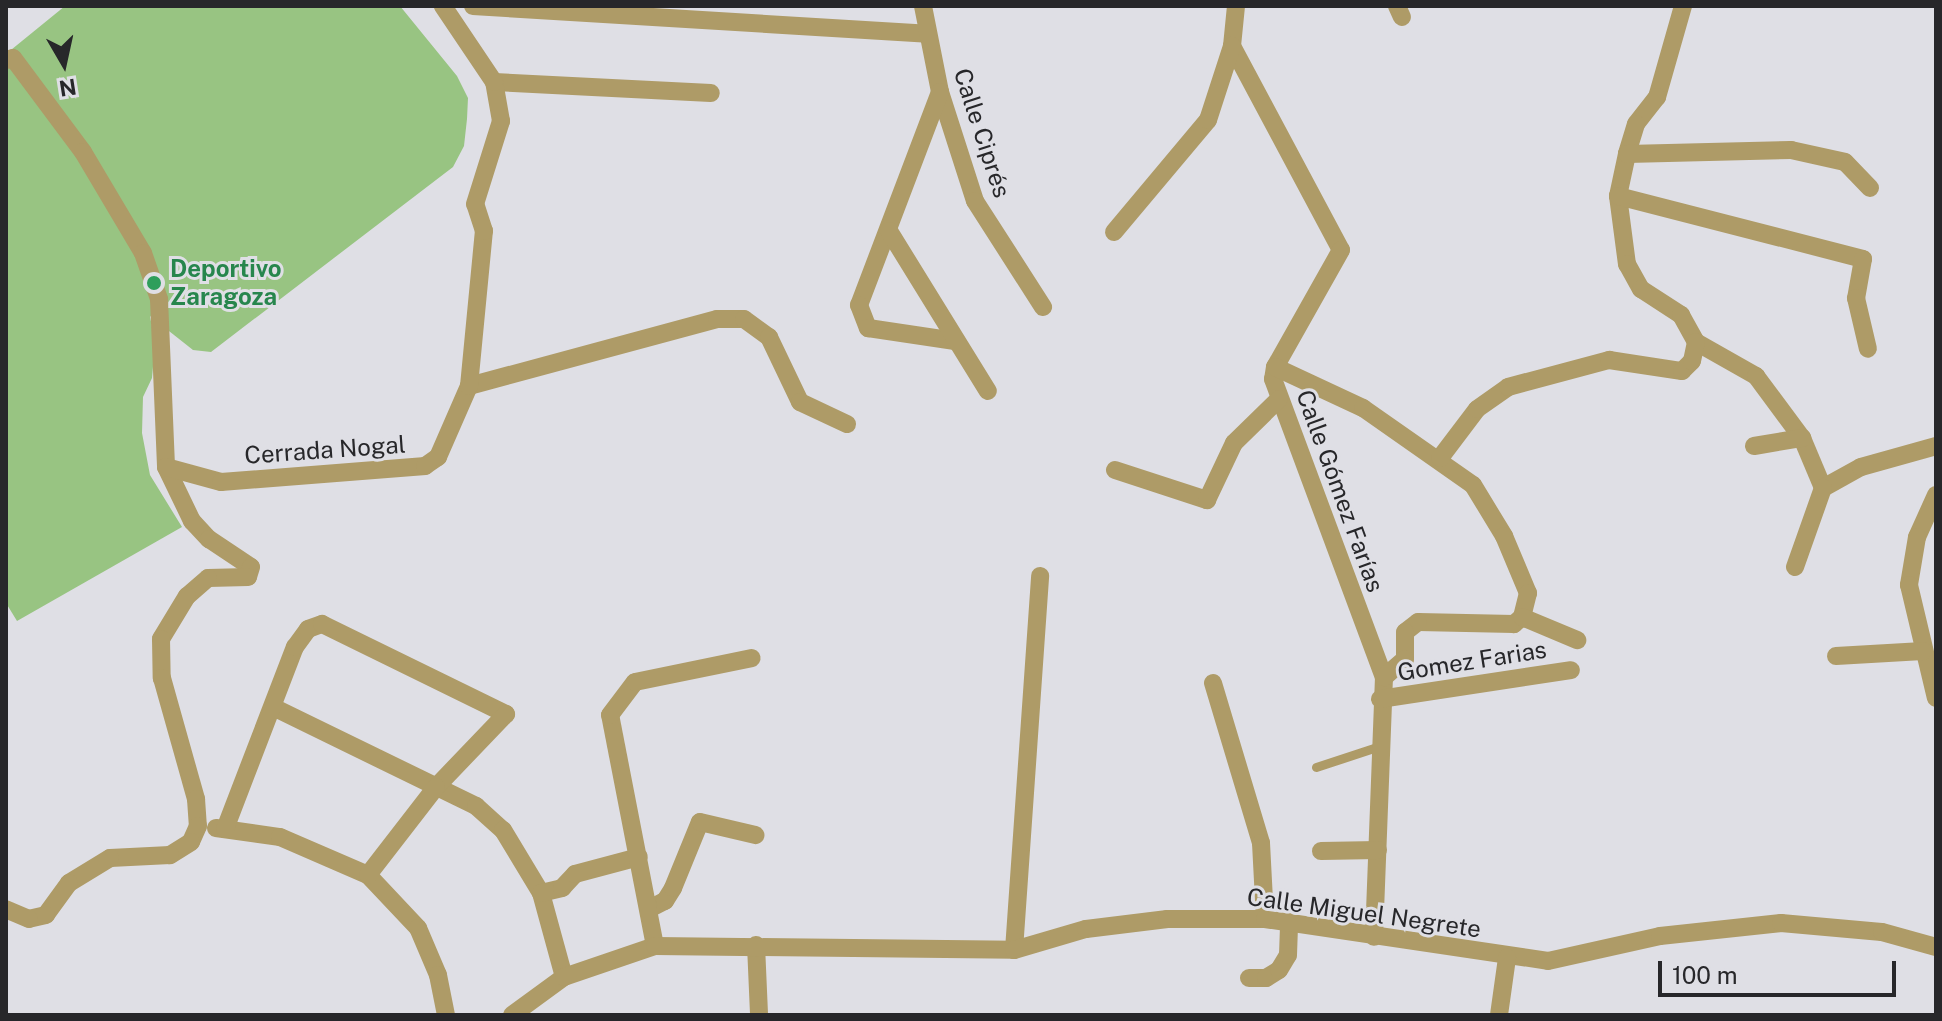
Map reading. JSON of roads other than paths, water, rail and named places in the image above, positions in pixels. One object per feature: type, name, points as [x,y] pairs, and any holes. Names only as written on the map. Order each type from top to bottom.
[{"type":"street","name":"Cerrada Nogal","points":[[166,467],[221,482],[425,466],[438,457],[469,386],[484,231],[475,204],[501,121],[494,82],[443,6]]},
{"type":"street","points":[[473,6],[578,8],[927,34]]},
{"type":"street","name":"Calle Ciprés","points":[[923,6],[940,92],[975,201],[1043,307]]},
{"type":"street","points":[[1114,232],[1208,120],[1232,46],[1236,6]]},
{"type":"street","points":[[1683,6],[1657,97],[1636,124],[1627,154],[1618,196],[1627,264],[1641,289],[1681,315],[1696,342],[1756,376],[1802,438],[1823,488]]},
{"type":"street","name":"Calle Gómez Farías","points":[[1232,46],[1341,250],[1275,367],[1279,399],[1384,677]]},
{"type":"street","points":[[6,60],[13,58],[83,152],[143,253],[159,299],[166,467],[192,521],[251,567],[248,577],[208,578],[187,596],[161,639],[162,678],[188,767],[198,826],[191,842],[170,855],[110,858],[69,883],[46,915],[29,919],[6,909]]},
{"type":"street","points":[[494,82],[711,93]]},
{"type":"street","points":[[940,92],[889,231],[863,290],[861,319],[881,332],[955,341]]},
{"type":"street","points":[[1627,154],[1791,150],[1845,162],[1870,188]]},
{"type":"street","points":[[1618,196],[1863,259],[1856,298],[1868,349]]},
{"type":"street","points":[[889,231],[988,391]]},
{"type":"street","points":[[469,386],[717,319],[744,319],[769,337],[800,402],[847,424]]},
{"type":"street","points":[[1440,458],[1477,409],[1508,387],[1609,360],[1682,371],[1692,361],[1696,342]]},
{"type":"street","points":[[1275,367],[1363,408],[1440,458],[1473,485],[1504,536],[1528,593],[1522,617]]},
{"type":"street","points":[[1115,470],[1207,500],[1234,443],[1279,399]]},
{"type":"street","points":[[1754,446],[1802,438]]},
{"type":"street","points":[[1795,567],[1823,488],[1861,467],[1936,446]]},
{"type":"street","points":[[1936,495],[1917,537],[1909,585],[1936,698]]},
{"type":"street","points":[[1014,950],[1040,576]]},
{"type":"street","points":[[1374,937],[1380,699],[1384,677],[1405,659],[1405,632],[1418,622],[1503,625],[1522,617],[1577,640]]},
{"type":"street","points":[[225,829],[275,708],[295,647],[308,629],[322,624],[506,714],[436,787],[368,875]]},
{"type":"street","points":[[1836,656],[1923,651]]},
{"type":"street","points":[[655,946],[639,857],[611,736],[610,715],[620,696],[635,682],[752,658]]},
{"type":"street","name":"Gomez Farias","points":[[1380,699],[1571,670]]},
{"type":"street","points":[[1213,683],[1261,843],[1265,919]]},
{"type":"street","points":[[275,708],[476,806],[503,830],[541,893],[564,977]]},
{"type":"street","points":[[649,909],[665,901],[673,888],[700,822],[755,835]]},
{"type":"street","points":[[198,826],[280,837],[368,875],[418,928],[438,975],[446,1015]]},
{"type":"street","points":[[1321,851],[1378,850]]},
{"type":"street","points":[[541,893],[562,888],[575,874],[639,857]]},
{"type":"street","name":"Calle Miguel Negrete","points":[[512,1015],[564,977],[655,946],[1014,950],[1086,929],[1154,920],[1265,919],[1507,958],[1548,961],[1660,936],[1781,923],[1882,932],[1936,947]]},
{"type":"street","points":[[1249,978],[1266,978],[1279,970],[1288,955],[1289,922]]},
{"type":"street","points":[[756,945],[759,1015]]},
{"type":"street","points":[[1499,1015],[1507,958]]},
{"type":"lane","points":[[1316,767],[1377,747]]},
{"type":"place","name":"Deportivo Zaragoza","points":[[154,283]]}]
